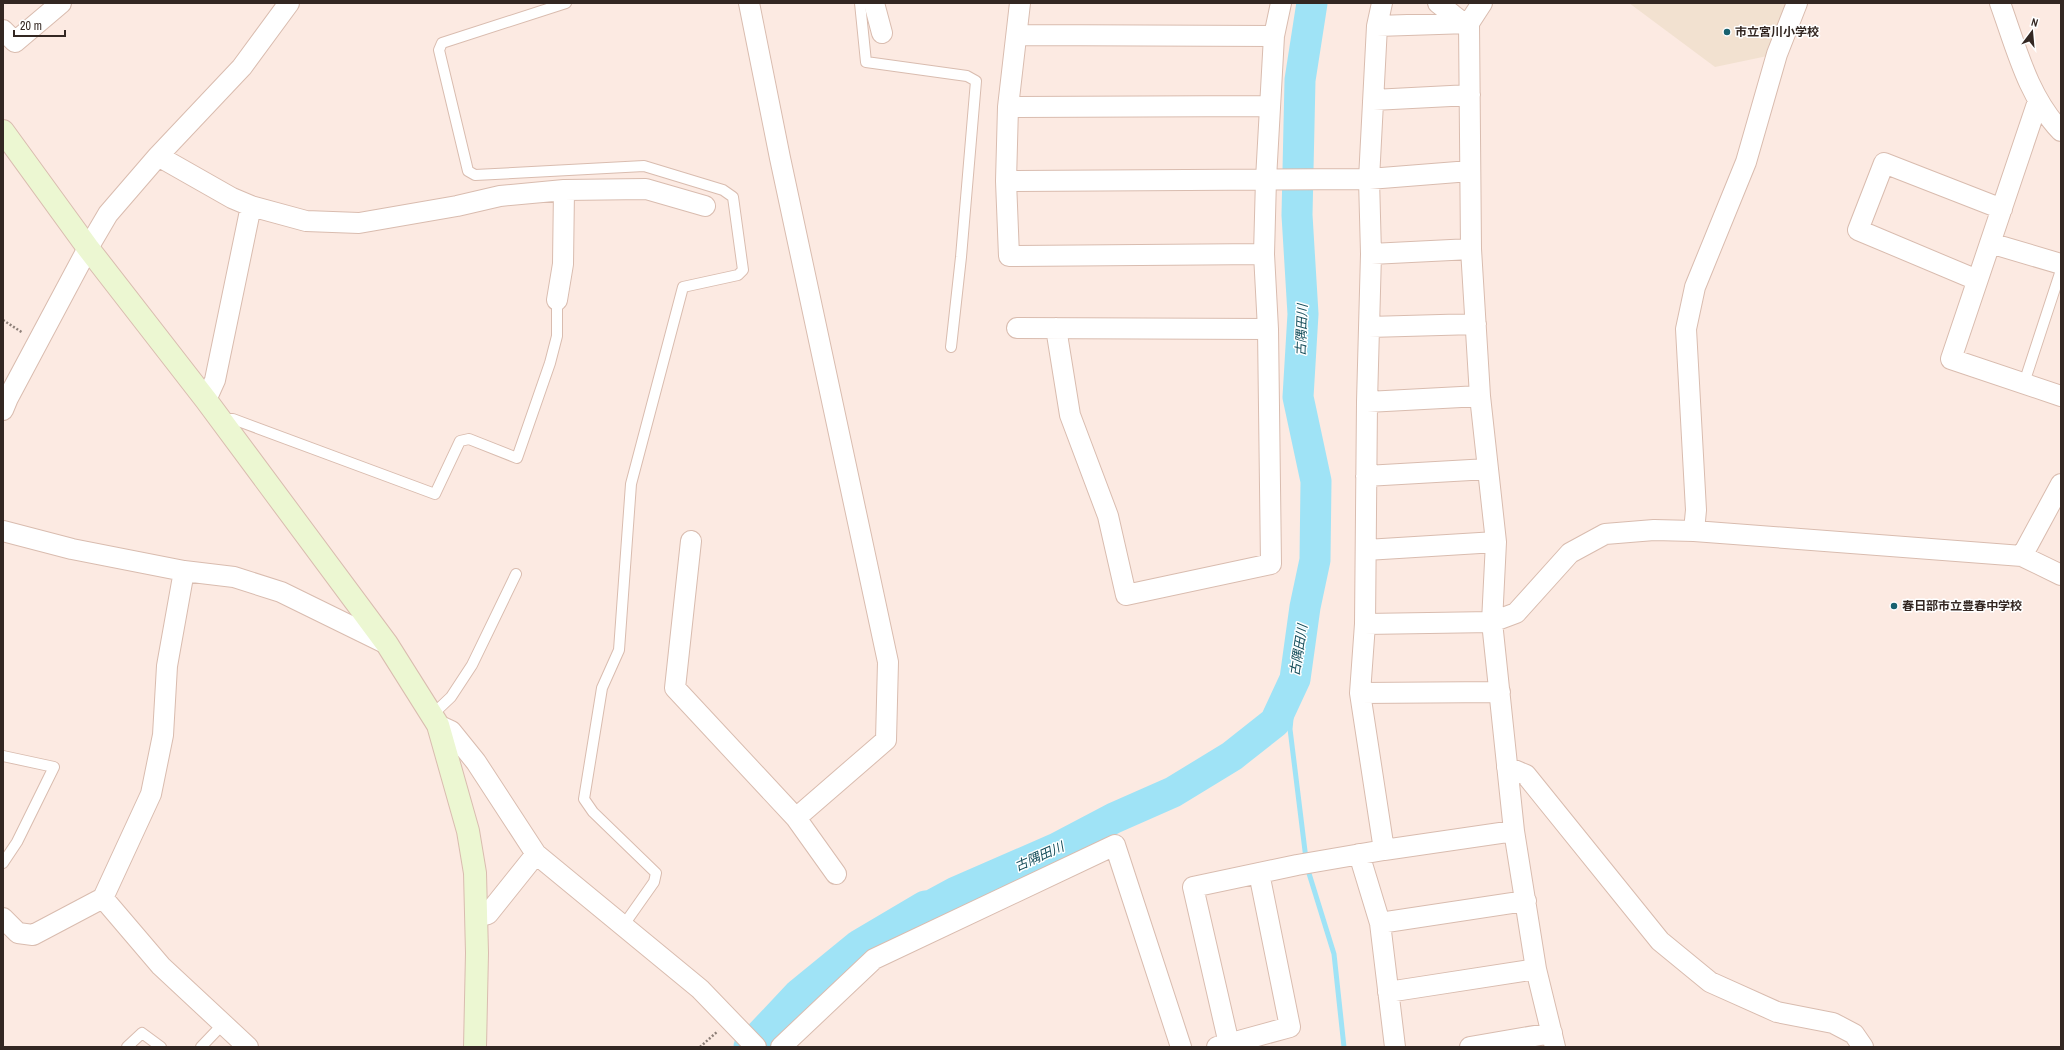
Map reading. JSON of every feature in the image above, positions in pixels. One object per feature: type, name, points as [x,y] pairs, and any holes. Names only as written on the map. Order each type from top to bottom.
[{"type":"street","points":[[3,30],[15,42],[61,3]]},
{"type":"street","points":[[3,410],[88,248],[108,214],[158,156],[242,68],[289,3]]},
{"type":"street","points":[[749,3],[888,662],[886,740],[796,818]]},
{"type":"street","points":[[874,3],[882,33]]},
{"type":"street","points":[[1020,3],[1008,107],[1006,181],[1009,256],[1264,254]]},
{"type":"street","points":[[1056,328],[1070,415],[1108,516],[1126,595],[1271,564],[1268,329],[1264,254],[1271,179],[1270,106],[1274,36],[1281,3]]},
{"type":"street","points":[[1382,3],[1377,26],[1369,178],[1371,254],[1367,402],[1365,624],[1360,693],[1384,850]]},
{"type":"street","points":[[1438,3],[1466,23]]},
{"type":"street","points":[[1470,1047],[1553,1040],[1536,968],[1514,831],[1492,622],[1496,542],[1480,396],[1471,249],[1470,95],[1466,23],[1482,3]]},
{"type":"street","points":[[1694,531],[1696,510],[1686,329],[1695,287],[1746,162],[1776,54],[1797,3]]},
{"type":"street","points":[[2000,3],[2034,95],[2051,120],[2061,130]]},
{"type":"street","points":[[1377,26],[1466,23]]},
{"type":"street","points":[[1017,35],[1274,36]]},
{"type":"street","points":[[1373,100],[1470,95]]},
{"type":"street","points":[[2038,102],[1951,359],[2061,396]]},
{"type":"street","points":[[1008,107],[1270,106]]},
{"type":"street","points":[[3,131],[88,248],[206,400],[387,644],[435,720],[468,831],[475,873],[475,1047]]},
{"type":"street","points":[[158,156],[232,198],[251,206],[306,221],[359,223],[457,206],[500,196],[564,190],[646,189],[705,206]]},
{"type":"street","points":[[1977,280],[1858,230],[1884,163],[2002,209]]},
{"type":"street","points":[[1006,181],[1369,178],[1470,171]]},
{"type":"street","points":[[556,300],[563,264],[564,190]]},
{"type":"street","points":[[206,400],[215,380],[251,206]]},
{"type":"street","points":[[1990,243],[2061,264]]},
{"type":"street","points":[[1371,254],[1471,249]]},
{"type":"street","points":[[1369,327],[1476,324]]},
{"type":"street","points":[[1017,328],[1268,329]]},
{"type":"street","points":[[1367,402],[1480,396]]},
{"type":"street","points":[[1366,476],[1488,469]]},
{"type":"street","points":[[2022,556],[2061,484]]},
{"type":"street","points":[[1365,624],[1492,622],[1516,613],[1570,554],[1605,534],[1654,530],[1694,531],[2022,556],[2061,575]]},
{"type":"street","points":[[3,531],[72,549],[184,571],[234,577],[281,592],[387,644]]},
{"type":"street","points":[[691,541],[675,688],[796,818],[836,874]]},
{"type":"street","points":[[1366,550],[1496,542]]},
{"type":"street","points":[[3,918],[18,933],[33,935],[103,898],[151,794],[163,735],[167,666],[184,571]]},
{"type":"street","points":[[1360,693],[1500,692]]},
{"type":"street","points":[[435,720],[451,731],[476,762],[536,854],[700,989],[756,1047]]},
{"type":"street","points":[[1507,767],[1526,775],[1660,941],[1710,982],[1777,1012],[1833,1023],[1854,1034],[1863,1047]]},
{"type":"street","points":[[1259,873],[1290,1027],[1223,1046],[1193,887],[1259,873],[1360,854],[1514,831]]},
{"type":"street","points":[[782,1047],[874,959],[1115,845],[1181,1047]]},
{"type":"street","points":[[476,917],[488,914],[536,854]]},
{"type":"street","points":[[1360,854],[1380,923],[1395,1047]]},
{"type":"street","points":[[103,898],[161,966],[248,1047]]},
{"type":"street","points":[[1380,923],[1526,901]]},
{"type":"street","points":[[1388,992],[1536,968]]},
{"type":"lane","points":[[566,3],[442,44],[439,50],[468,171],[475,175],[644,166],[723,190],[733,197],[743,270],[738,276],[683,287],[631,484],[619,650],[602,688],[584,799],[593,812],[656,873],[654,882],[623,926]]},
{"type":"lane","points":[[860,3],[866,62],[968,76],[976,81],[962,250],[951,347]]},
{"type":"lane","points":[[2024,383],[2061,270]]},
{"type":"lane","points":[[220,419],[233,419],[435,494],[460,442],[469,439],[517,458],[557,336],[556,300]]},
{"type":"lane","points":[[435,720],[472,665],[516,574]]},
{"type":"lane","points":[[3,756],[54,767],[17,842],[3,863]]},
{"type":"lane","points":[[201,1047],[222,1024]]},
{"type":"lane","points":[[127,1047],[142,1033],[161,1047]]},
{"type":"path","points":[[3,320],[38,342]]},
{"type":"shaded area","name":"市立宮川小学校","points":[[1629,3],[1797,3],[1777,54],[1715,67]]},
{"type":"waterway","name":"古隅田川","points":[[749,1047],[799,994],[859,945],[925,906],[932,905],[956,892],[1057,848],[1114,818],[1173,792],[1232,756],[1275,722],[1295,679],[1305,607],[1315,560],[1316,481],[1298,397],[1303,314],[1297,215],[1300,80],[1312,3]]},
{"type":"waterway","points":[[1295,679],[1290,729],[1306,859]]},
{"type":"waterway","points":[[1307,867],[1334,954],[1344,1047]]},
{"type":"place","name":"市立宮川小学校","points":[[1727,32]]},
{"type":"place","name":"春日部市立豊春中学校","points":[[1894,606]]}]
